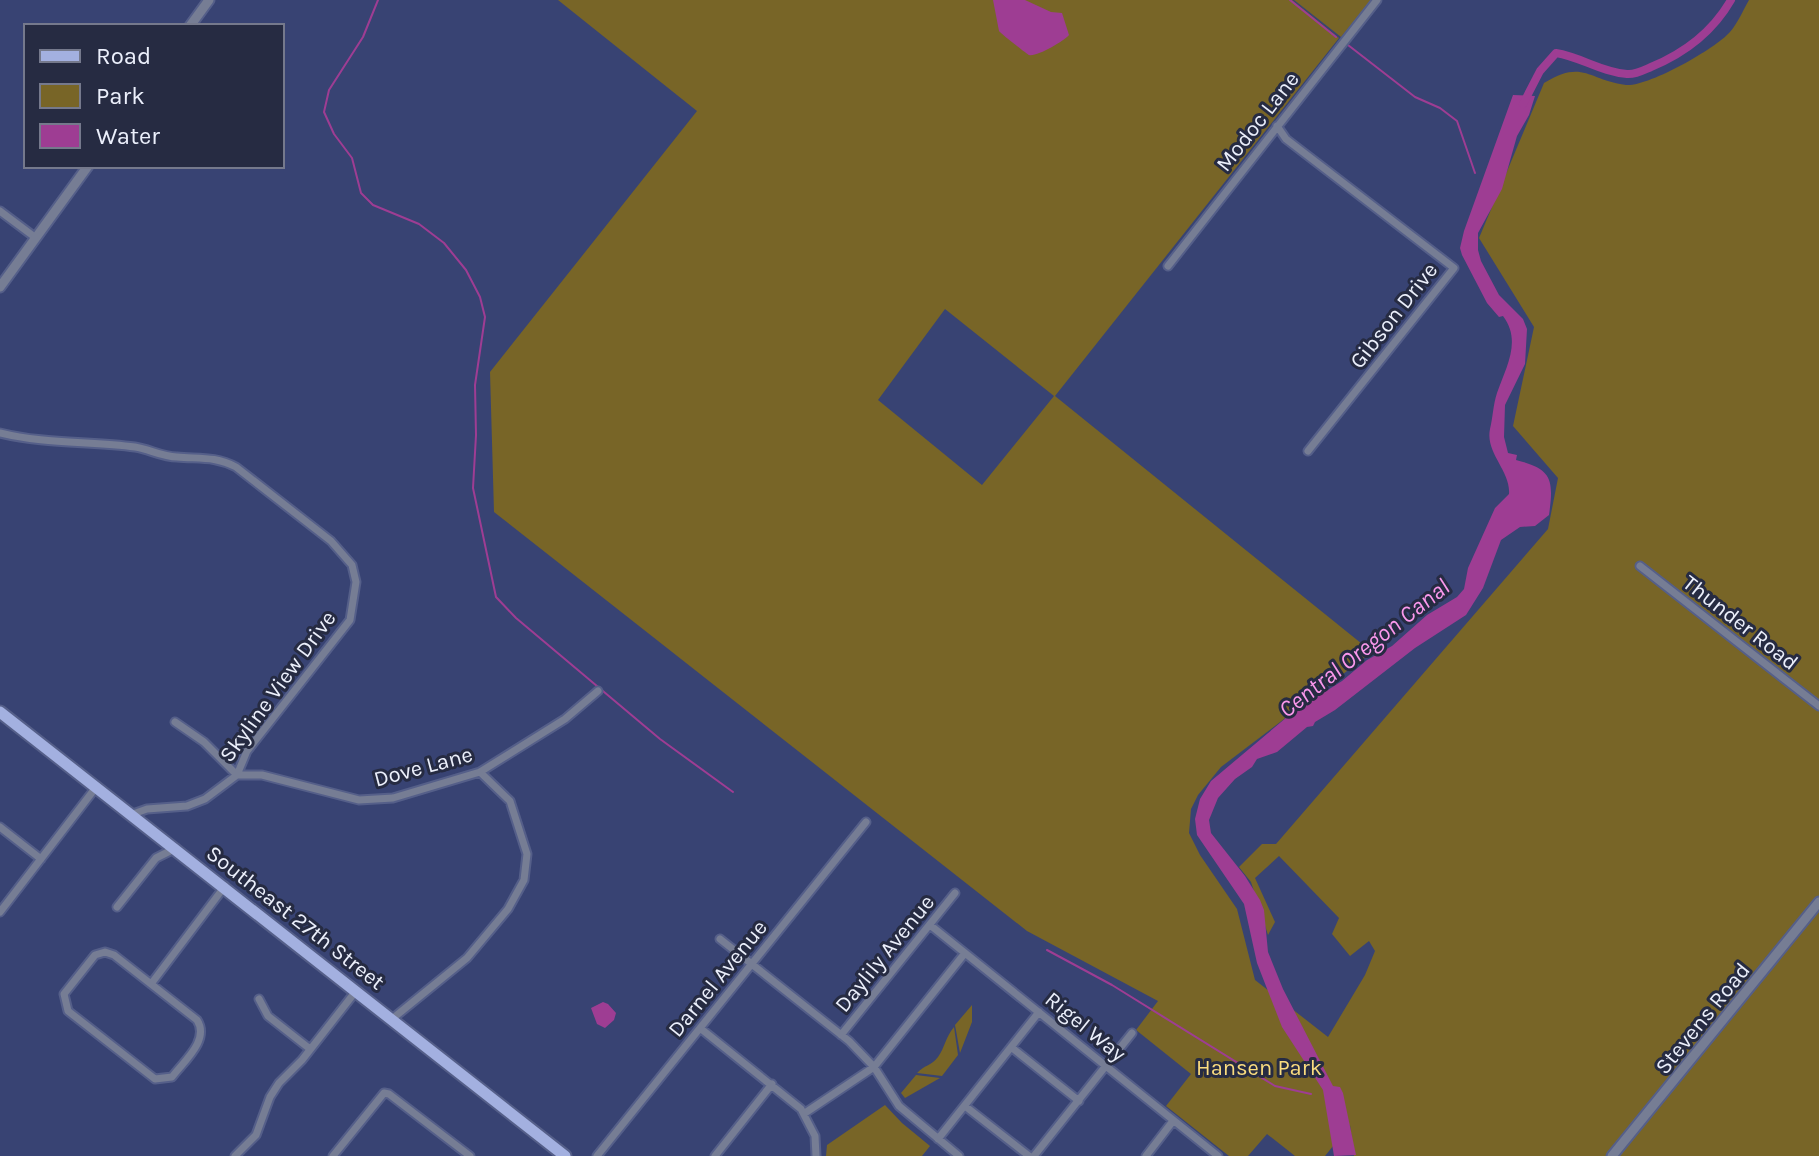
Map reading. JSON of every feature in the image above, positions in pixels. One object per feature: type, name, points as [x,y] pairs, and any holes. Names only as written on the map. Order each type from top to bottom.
[{"type":"main road","name":"Southeast 27th Street","points":[[0,712],[565,1156]]},
{"type":"street","points":[[191,24],[209,0]]},
{"type":"street","name":"Modoc Lane","points":[[1168,266],[1377,0]]},
{"type":"street","name":"Gibson Drive","points":[[1277,126],[1286,139],[1454,268],[1308,451]]},
{"type":"street","points":[[0,287],[87,168]]},
{"type":"street","points":[[0,211],[36,238]]},
{"type":"street","name":"Skyline View Drive","points":[[0,433],[41,441],[139,447],[173,457],[221,459],[236,467],[331,541],[352,565],[356,582],[350,620],[247,751],[237,775],[205,799],[187,806],[147,809],[133,814]]},
{"type":"street","name":"Thunder Road","points":[[1640,566],[1819,706]]},
{"type":"street","name":"Dove Lane","points":[[237,775],[262,775],[359,800],[393,798],[480,772],[565,719],[598,691]]},
{"type":"street","points":[[175,722],[204,742],[237,775]]},
{"type":"street","points":[[392,1019],[467,958],[508,909],[524,880],[527,854],[510,801],[480,772]]},
{"type":"street","points":[[0,912],[97,786]]},
{"type":"street","name":"Darnel Avenue","points":[[597,1156],[866,822]]},
{"type":"street","points":[[0,827],[41,859]]},
{"type":"street","points":[[156,858],[159,834]]},
{"type":"street","points":[[117,907],[156,858],[176,848]]},
{"type":"street","points":[[151,984],[225,886]]},
{"type":"street","name":"Daylily Avenue","points":[[841,1035],[955,893]]},
{"type":"street","name":"Stevens Road","points":[[1612,1156],[1819,902]]},
{"type":"street","name":"Rigel Way","points":[[930,925],[1218,1156]]},
{"type":"street","points":[[720,939],[841,1035],[874,1067],[899,1106],[959,1156]]},
{"type":"street","points":[[105,952],[114,955],[151,984],[197,1020],[203,1029],[202,1037],[172,1077],[164,1080],[155,1079],[68,1011],[65,1003],[64,994],[95,955],[105,952]]},
{"type":"street","points":[[805,1113],[874,1067],[965,953]]},
{"type":"street","points":[[235,1156],[256,1135],[270,1097],[279,1083],[356,991]]},
{"type":"street","points":[[259,999],[268,1016],[310,1049]]},
{"type":"street","points":[[938,1139],[1039,1012]]},
{"type":"street","points":[[700,1028],[805,1113],[815,1136],[816,1156]]},
{"type":"street","points":[[965,1106],[1032,1156],[1132,1033]]},
{"type":"street","points":[[1011,1047],[1079,1101]]},
{"type":"street","points":[[715,1156],[772,1084]]},
{"type":"street","points":[[338,1154],[384,1093],[470,1156]]},
{"type":"street","points":[[1146,1156],[1173,1121]]},
{"type":"green space","name":"Hansen Park","points":[[558,0],[1292,0],[1339,38],[1055,396],[1372,652],[1221,767],[1198,795],[1191,809],[1189,833],[1200,855],[1237,909],[1255,980],[1328,1037],[1365,975],[1375,951],[1369,941],[1350,956],[1332,934],[1339,918],[1279,856],[1255,878],[1275,922],[1268,935],[1251,882],[1239,867],[1262,844],[1276,844],[1548,529],[1558,478],[1513,426],[1534,327],[1479,238],[1544,83],[1568,72],[1577,72],[1626,85],[1636,84],[1681,66],[1711,48],[1736,25],[1749,0],[1819,0],[1819,1156],[1354,1156],[1350,1125],[1325,1156],[1295,1156],[1267,1134],[1248,1156],[1229,1156],[1166,1106],[1191,1074],[1136,1030],[1158,1001],[1027,931],[494,512],[490,372],[697,111]],"holes":[[[945,309],[1054,396],[982,485],[878,400]]]},
{"type":"green space","points":[[1294,0],[1371,0],[1341,37]]},
{"type":"green space","points":[[972,1005],[972,1022],[960,1053],[955,1025]]},
{"type":"green space","points":[[954,1027],[958,1055],[942,1076],[917,1073],[938,1057]]},
{"type":"green space","points":[[916,1075],[940,1078],[905,1098],[901,1093]]},
{"type":"green space","points":[[885,1105],[930,1146],[922,1156],[826,1156],[827,1145]]},
{"type":"water","points":[[993,0],[1025,0],[1051,12],[1062,13],[1069,35],[1038,54],[1029,55],[999,31]]},
{"type":"water","points":[[1513,95],[1535,96],[1517,136],[1502,189],[1478,233],[1478,250],[1499,295],[1523,319],[1527,329],[1525,364],[1505,405],[1504,437],[1508,453],[1517,455],[1516,460],[1537,467],[1548,477],[1551,492],[1549,515],[1535,526],[1520,527],[1501,540],[1483,588],[1466,615],[1415,648],[1277,752],[1257,759],[1218,798],[1209,820],[1211,833],[1260,900],[1264,910],[1268,952],[1283,989],[1333,1086],[1340,1087],[1343,1093],[1356,1155],[1334,1156],[1323,1090],[1282,1027],[1257,963],[1244,904],[1197,835],[1195,819],[1200,799],[1211,781],[1293,712],[1392,646],[1427,615],[1457,597],[1464,589],[1468,568],[1495,508],[1509,494],[1509,486],[1489,438],[1496,398],[1508,364],[1511,335],[1503,316],[1499,317],[1487,303],[1460,248]]},
{"type":"water","points":[[603,1002],[616,1013],[614,1020],[605,1028],[597,1024],[591,1008]]},
{"type":"waterway","points":[[378,0],[363,37],[329,90],[324,112],[334,134],[352,158],[361,193],[373,205],[419,224],[444,243],[466,270],[480,297],[485,317],[475,385],[473,488],[496,597],[516,618],[660,739],[733,792]]},
{"type":"waterway","points":[[1290,0],[1336,37]]},
{"type":"waterway","name":"Central Oregon Canal","points":[[1523,104],[1540,71],[1556,53],[1608,70],[1636,73],[1697,41],[1731,0]]},
{"type":"waterway","points":[[1348,45],[1415,97],[1440,108],[1457,121],[1475,173]]},
{"type":"waterway","points":[[1047,950],[1112,985],[1275,1086],[1311,1094]]}]
